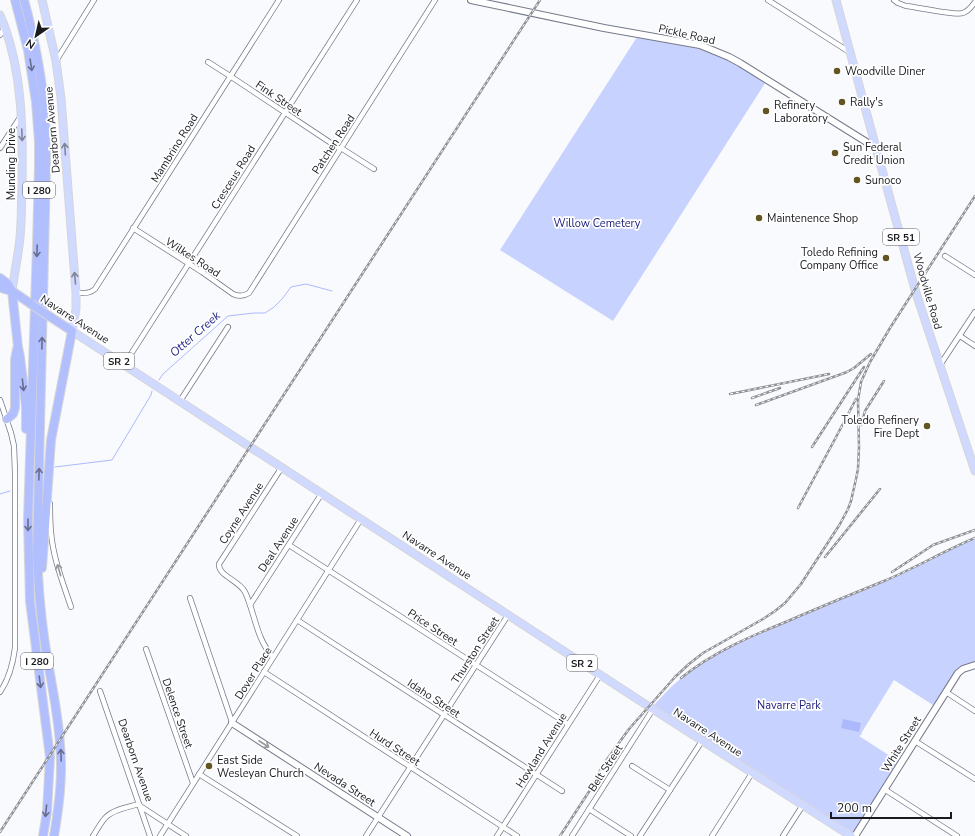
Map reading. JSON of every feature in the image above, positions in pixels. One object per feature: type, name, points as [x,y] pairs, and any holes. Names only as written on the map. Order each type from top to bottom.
[{"type":"highway","name":"I 280","points":[[15,0],[28,50],[36,102],[39,142],[28,519],[30,601],[50,756],[47,812],[43,836]]},
{"type":"highway","name":"I 280","points":[[24,0],[37,54],[45,113],[46,138],[37,553],[44,638],[58,724],[60,746],[61,778],[54,836]]},
{"type":"highway","name":"Navarre Avenue","points":[[0,278],[8,284],[12,291]]},
{"type":"highway","name":"Navarre Avenue","points":[[0,287],[12,291],[72,331]]},
{"type":"highway","points":[[12,291],[26,407],[26,450],[30,486]]},
{"type":"highway","points":[[44,638],[42,563],[51,440],[72,331]]},
{"type":"highway","points":[[7,419],[13,414],[15,408],[15,360],[18,347]]},
{"type":"main road","name":"Dearborn Avenue","points":[[42,0],[56,61],[61,98],[76,293],[76,309],[72,331]]},
{"type":"main road","name":"Woodville Road","points":[[836,0],[916,293],[975,471]]},
{"type":"main road","name":"Munding Drive","points":[[0,15],[12,49],[21,115],[23,162],[21,228],[20,245],[12,291]]},
{"type":"main road","name":"Navarre Avenue","points":[[72,331],[851,836]]},
{"type":"street","points":[[56,61],[94,0]]},
{"type":"street","name":"Mambrino Road","points":[[76,293],[88,293],[93,291],[279,0]]},
{"type":"street","name":"Cresceus Road","points":[[124,365],[357,0]]},
{"type":"street","name":"Patchen Road","points":[[244,295],[251,290],[435,0]]},
{"type":"street","name":"Pickle Road","points":[[471,0],[604,28],[700,45],[740,63],[876,148]]},
{"type":"street","points":[[768,0],[851,53]]},
{"type":"street","points":[[894,0],[906,6],[956,14],[966,12],[975,2]]},
{"type":"street","points":[[0,35],[5,27]]},
{"type":"street","name":"Fink Street","points":[[208,62],[374,169]]},
{"type":"street","points":[[0,148],[21,115]]},
{"type":"street","name":"Wilkes Road","points":[[134,228],[233,294],[238,296],[244,295]]},
{"type":"street","points":[[945,256],[975,275]]},
{"type":"street","points":[[940,365],[975,312]]},
{"type":"street","points":[[180,401],[228,326]]},
{"type":"street","points":[[960,336],[975,346]]},
{"type":"street","points":[[0,400],[14,446],[15,472],[15,648],[13,661],[6,683],[0,692]]},
{"type":"street","points":[[49,465],[51,532],[59,570],[71,607]]},
{"type":"street","name":"Coyne Avenue","points":[[250,605],[243,588],[222,573],[219,566],[282,467]]},
{"type":"street","name":"Deal Avenue","points":[[250,605],[322,493]]},
{"type":"street","name":"Dover Place","points":[[160,836],[361,519]]},
{"type":"street","name":"Price Street","points":[[288,545],[568,724]]},
{"type":"street","points":[[190,598],[232,722]]},
{"type":"street","points":[[250,605],[261,637],[267,649],[274,657]]},
{"type":"street","name":"Thurston Street","points":[[366,836],[508,615]]},
{"type":"street","name":"Idaho Street","points":[[297,620],[562,791]]},
{"type":"street","name":"Delence Street","points":[[146,649],[194,783]]},
{"type":"street","name":"White Street","points":[[855,836],[960,671],[975,665]]},
{"type":"street","name":"Hurd Street","points":[[264,672],[517,836]]},
{"type":"street","name":"Howland Avenue","points":[[498,836],[600,674]]},
{"type":"street","name":"Dearborn Avenue","points":[[100,691],[150,836]]},
{"type":"street","points":[[946,692],[975,711]]},
{"type":"street","name":"Belt Street","points":[[572,836],[653,709]]},
{"type":"street","name":"Nevada Street","points":[[232,722],[407,836]]},
{"type":"street","points":[[640,836],[702,740]]},
{"type":"street","points":[[915,741],[975,779]]},
{"type":"street","points":[[632,766],[670,790]]},
{"type":"street","points":[[712,836],[752,773]]},
{"type":"street","points":[[199,774],[297,836]]},
{"type":"street","points":[[884,789],[957,836]]},
{"type":"street","points":[[93,836],[104,820],[113,812],[140,805],[186,836]]},
{"type":"street","points":[[783,836],[803,805]]},
{"type":"street","points":[[589,809],[631,836]]},
{"type":"green space","name":"Willow Cemetery","points":[[639,34],[716,51],[767,80],[613,321],[500,250]]},
{"type":"green space","name":"Navarre Park","points":[[975,539],[975,665],[963,669],[936,707],[894,680],[859,736],[901,763],[855,836],[651,708],[686,674],[698,665],[721,652],[763,631],[894,577],[967,541]]},
{"type":"shaded area","points":[[843,719],[861,723],[859,732],[841,728]]},
{"type":"waterway","name":"Otter Creek","points":[[159,380],[163,374],[228,316],[265,313],[274,307],[291,287],[306,284],[332,291]]},
{"type":"waterway","name":"Otter Creek","points":[[55,467],[112,460],[152,391]]},
{"type":"waterway","name":"Otter Creek","points":[[0,494],[10,491]]},
{"type":"railway","points":[[0,832],[540,0]]},
{"type":"railway","points":[[591,788],[603,765],[629,729],[675,677],[703,653],[763,619],[785,603],[801,584],[840,524],[851,501],[858,469],[858,400],[861,382],[870,362],[890,328],[975,196]]},
{"type":"railway","points":[[756,405],[847,372],[871,354]]},
{"type":"railway","points":[[812,447],[864,367]]},
{"type":"railway","points":[[730,394],[829,374]]},
{"type":"railway","points":[[861,425],[865,411],[884,381]]},
{"type":"railway","points":[[752,398],[780,388]]},
{"type":"railway","points":[[798,508],[856,399]]},
{"type":"railway","points":[[825,557],[880,489]]},
{"type":"railway","points":[[892,572],[933,545],[975,530]]},
{"type":"railway","points":[[681,678],[719,652],[746,639],[896,576],[975,538]]},
{"type":"railway","points":[[560,836],[594,784]]},
{"type":"place","name":"Woodville Diner","points":[[837,71]]},
{"type":"place","name":"Rally's","points":[[842,102]]},
{"type":"place","name":"Refinery Laboratory","points":[[766,111]]},
{"type":"place","name":"Sun Federal Credit Union","points":[[835,153]]},
{"type":"place","name":"Sunoco","points":[[857,180]]},
{"type":"place","name":"Maintenence Shop","points":[[759,218]]},
{"type":"place","name":"Toledo Refining Company Office","points":[[886,258]]},
{"type":"place","name":"Toledo Refinery Fire Dept","points":[[927,426]]},
{"type":"place","name":"East Side Wesleyan Church","points":[[209,766]]}]
